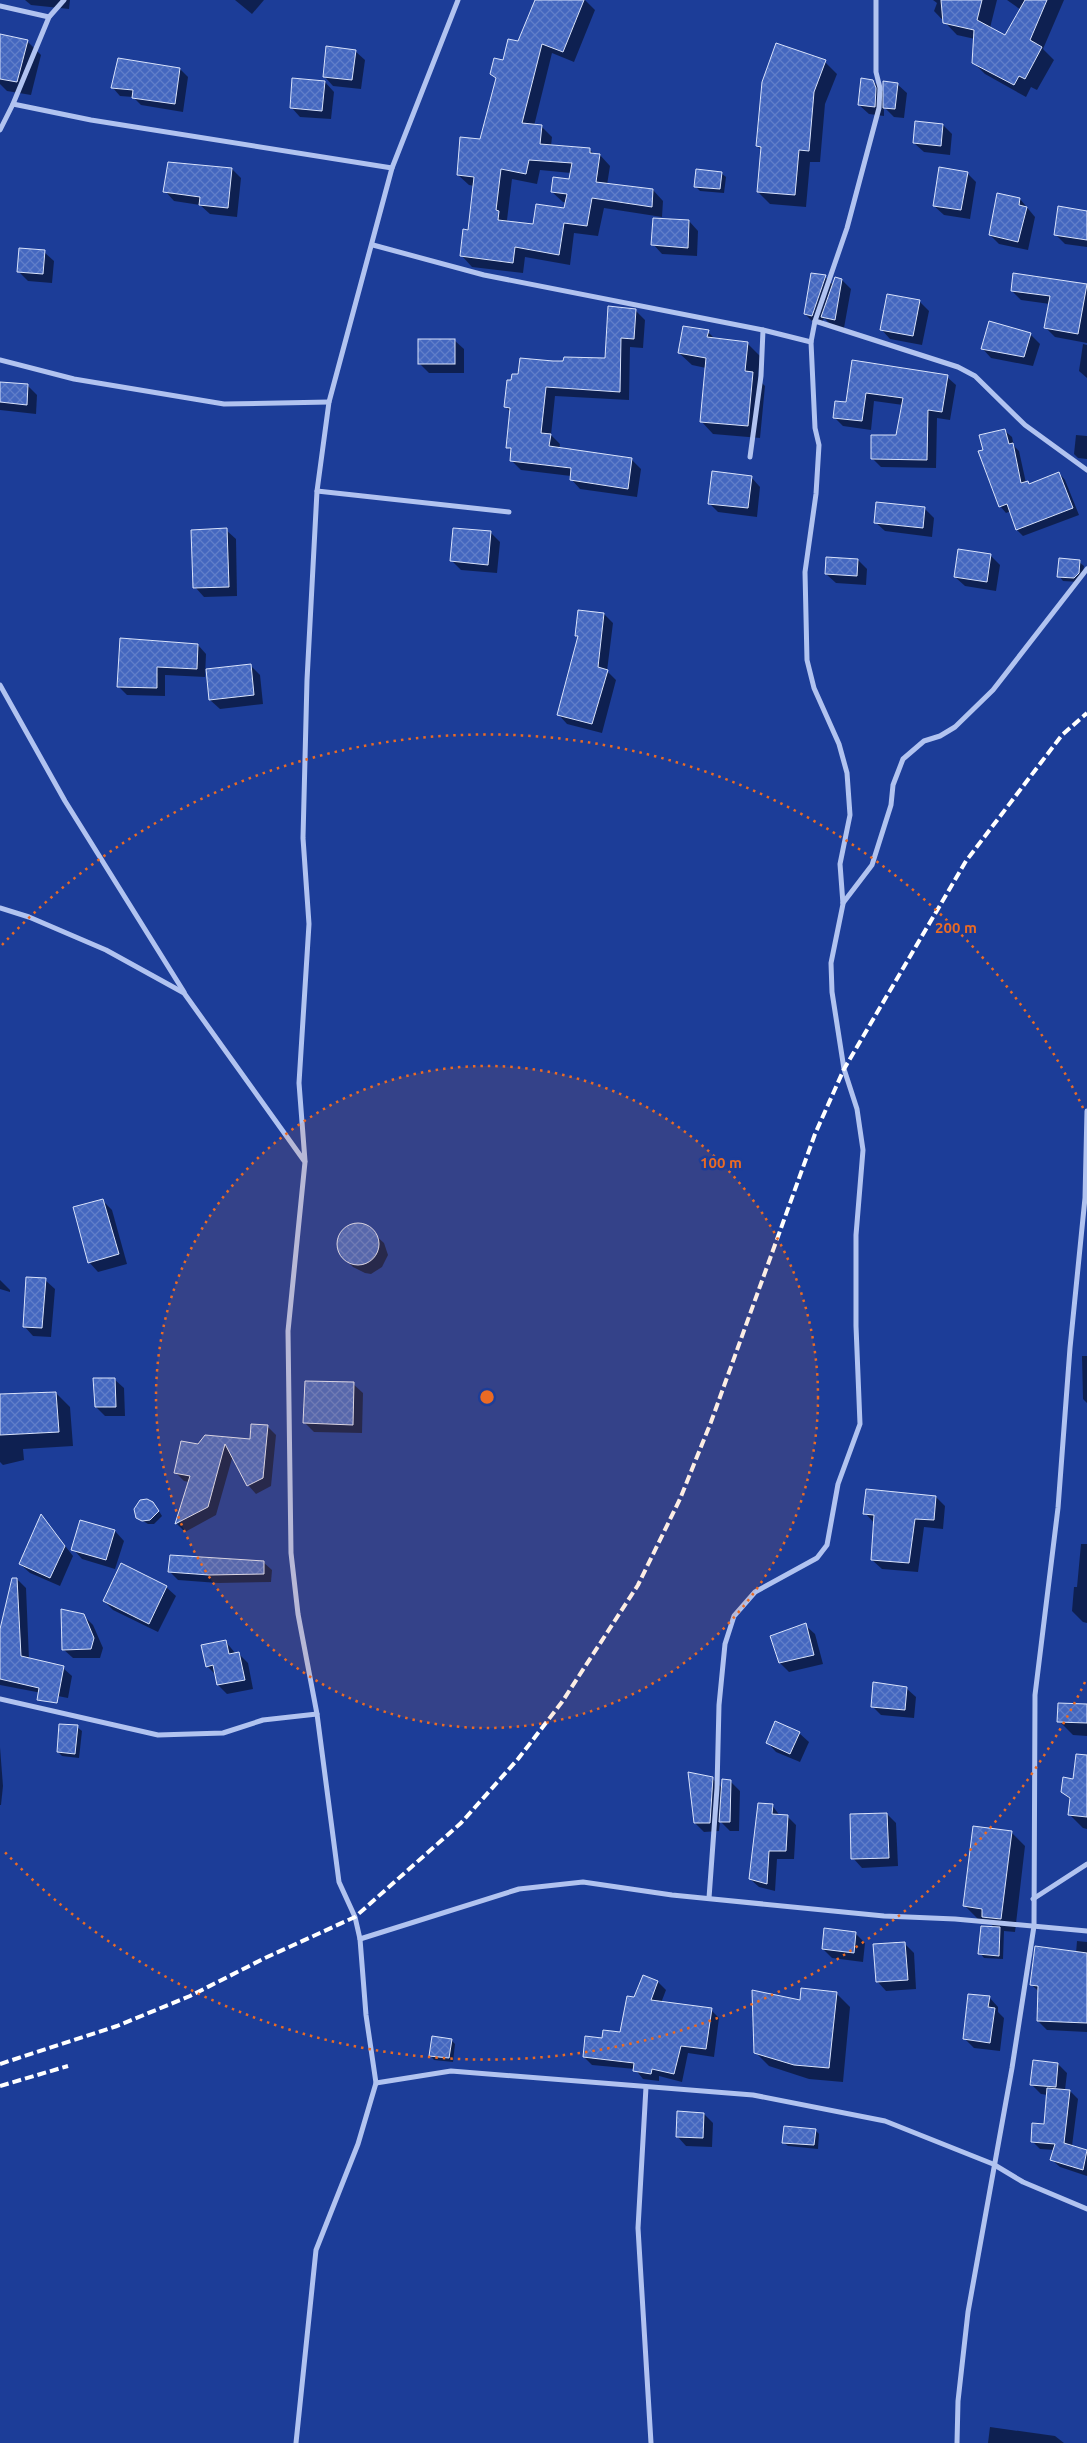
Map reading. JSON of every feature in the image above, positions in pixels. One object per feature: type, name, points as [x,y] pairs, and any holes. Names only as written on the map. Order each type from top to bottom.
[{"type":"street","points":[[0,130],[13,104],[49,17],[64,0]]},
{"type":"street","points":[[296,2443],[316,2250],[358,2144],[376,2083],[366,2015],[360,1939],[355,1917],[339,1882],[317,1714],[298,1614],[291,1553],[288,1331],[305,1162],[300,1083],[309,924],[303,838],[307,680],[318,491],[329,402],[373,245],[392,168],[458,0]]},
{"type":"street","points":[[709,1898],[717,1788],[718,1705],[728,1634],[734,1616],[755,1592],[817,1558],[827,1544],[838,1484],[860,1424],[856,1326],[856,1235],[863,1150],[857,1110],[844,1069],[832,992],[831,963],[843,904],[840,864],[850,815],[847,773],[839,744],[814,688],[807,660],[805,572],[816,494],[819,445],[816,428],[811,342],[815,321],[847,228],[879,108],[880,88],[876,72],[876,0]]},
{"type":"street","points":[[0,6],[49,17]]},
{"type":"street","points":[[13,104],[91,120],[392,168]]},
{"type":"street","points":[[373,245],[484,274],[763,330],[811,342]]},
{"type":"street","points":[[815,321],[958,367],[975,376],[1031,429],[1087,470]]},
{"type":"street","points":[[750,457],[761,376],[763,330]]},
{"type":"street","points":[[0,360],[74,378],[224,404],[329,402]]},
{"type":"street","points":[[318,491],[509,512]]},
{"type":"street","points":[[843,904],[872,865],[891,805],[893,784],[903,759],[924,741],[940,736],[955,727],[993,690],[1087,569]]},
{"type":"street","points":[[0,686],[64,801],[184,992],[305,1162]]},
{"type":"street","points":[[0,908],[29,917],[106,950],[184,992]]},
{"type":"street","points":[[957,2443],[958,2401],[968,2312],[993,2164],[1012,2068],[1034,1926],[1035,1695],[1058,1508],[1070,1348],[1085,1198],[1087,1111]]},
{"type":"street","points":[[0,1699],[158,1735],[223,1733],[263,1720],[317,1714]]},
{"type":"street","points":[[1033,1898],[1087,1864]]},
{"type":"street","points":[[360,1939],[519,1889],[583,1882],[709,1898],[884,1916],[1087,1931]]},
{"type":"street","points":[[376,2083],[451,2071],[753,2095],[885,2121],[993,2164],[1022,2182],[1087,2209]]},
{"type":"street","points":[[646,2087],[638,2228],[651,2443]]},
{"type":"building","points":[[535,0],[584,0],[563,52],[542,44],[522,123],[542,125],[540,144],[590,148],[590,153],[600,154],[596,182],[653,189],[652,207],[592,198],[587,226],[564,223],[559,255],[515,247],[513,263],[460,256],[463,229],[468,230],[474,177],[457,175],[460,137],[480,139],[496,78],[490,74],[494,58],[503,60],[508,39],[518,41]],"holes":[[[529,160],[572,163],[569,179],[553,177],[551,192],[567,194],[564,208],[536,204],[533,224],[498,220],[499,211],[496,210],[501,169],[526,174]]]},
{"type":"building","points":[[941,0],[982,0],[977,20],[1005,35],[1025,0],[1047,0],[1030,40],[1042,47],[1025,79],[1019,76],[1014,85],[972,63],[974,30],[943,23]]},
{"type":"building","points":[[0,34],[28,40],[17,82],[0,79]]},
{"type":"building","points":[[776,43],[826,60],[814,92],[809,151],[799,150],[795,195],[757,192],[761,147],[756,146],[762,82]]},
{"type":"building","points":[[326,46],[356,50],[352,80],[323,77]]},
{"type":"building","points":[[118,58],[180,68],[175,104],[132,98],[133,90],[111,88]]},
{"type":"building","points":[[292,78],[325,81],[322,111],[290,108]]},
{"type":"building","points":[[861,78],[873,80],[876,88],[875,107],[858,105]]},
{"type":"building","points":[[883,81],[898,83],[895,109],[883,108]]},
{"type":"building","points":[[915,121],[943,124],[941,146],[913,143]]},
{"type":"building","points":[[168,162],[232,168],[228,208],[199,205],[200,197],[163,192]]},
{"type":"building","points":[[939,167],[968,172],[961,210],[933,206]]},
{"type":"building","points":[[696,169],[722,172],[720,189],[694,187]]},
{"type":"building","points":[[997,193],[1020,198],[1019,205],[1027,207],[1018,242],[989,235]]},
{"type":"building","points":[[1058,206],[1087,211],[1087,240],[1054,235]]},
{"type":"building","points":[[653,218],[689,220],[688,248],[651,245]]},
{"type":"building","points":[[19,248],[45,250],[43,274],[17,272]]},
{"type":"building","points":[[811,273],[826,275],[812,316],[804,314]]},
{"type":"building","points":[[1013,273],[1087,284],[1078,334],[1044,328],[1050,296],[1011,291]]},
{"type":"building","points":[[835,277],[842,279],[835,320],[821,317]]},
{"type":"building","points":[[887,294],[920,300],[913,336],[880,330]]},
{"type":"building","points":[[608,306],[636,309],[634,339],[621,338],[620,392],[546,387],[541,433],[551,434],[549,446],[632,458],[628,489],[570,480],[571,468],[510,461],[511,448],[506,448],[510,408],[504,407],[507,380],[511,380],[512,374],[518,374],[520,358],[563,361],[564,357],[605,358]]},
{"type":"building","points":[[989,321],[1031,333],[1024,357],[981,349]]},
{"type":"building","points":[[683,326],[709,330],[707,337],[748,342],[745,371],[753,372],[748,426],[700,422],[706,358],[678,353]]},
{"type":"building","points":[[418,339],[455,339],[455,364],[418,364]]},
{"type":"building","points":[[852,360],[948,375],[942,412],[928,410],[927,460],[871,459],[871,435],[896,435],[903,398],[866,393],[862,421],[833,418],[835,401],[846,402]]},
{"type":"building","points":[[0,382],[28,384],[27,405],[0,402]]},
{"type":"building","points":[[1005,429],[1009,444],[1013,443],[1021,483],[1028,481],[1029,484],[1059,472],[1073,508],[1016,530],[1007,504],[999,507],[978,451],[983,450],[979,435]]},
{"type":"building","points":[[712,471],[752,476],[748,508],[708,504]]},
{"type":"building","points":[[876,502],[925,507],[923,528],[874,523]]},
{"type":"building","points":[[227,528],[229,587],[193,588],[191,530]]},
{"type":"building","points":[[453,528],[491,531],[488,565],[450,561]]},
{"type":"building","points":[[958,549],[991,554],[987,582],[954,577]]},
{"type":"building","points":[[826,557],[858,559],[857,576],[825,574]]},
{"type":"building","points":[[1059,558],[1080,560],[1079,573],[1074,578],[1057,577]]},
{"type":"building","points":[[578,610],[604,613],[598,667],[608,670],[592,724],[557,715],[578,636],[575,636]]},
{"type":"building","points":[[120,638],[198,644],[197,669],[157,667],[157,688],[117,687]]},
{"type":"building","points":[[251,664],[254,695],[209,700],[206,669]]},
{"type":"building","points":[[103,1199],[119,1254],[88,1263],[73,1207]]},
{"type":"building","points":[[354,1223],[362,1223],[373,1229],[379,1244],[373,1259],[362,1265],[354,1265],[343,1259],[337,1248],[337,1240],[343,1229]]},
{"type":"building","points":[[26,1277],[46,1278],[42,1328],[23,1327]]},
{"type":"building","points":[[93,1378],[115,1378],[116,1407],[95,1407]]},
{"type":"building","points":[[305,1381],[354,1382],[353,1425],[303,1423]]},
{"type":"building","points":[[56,1392],[59,1432],[0,1435],[0,1394]]},
{"type":"building","points":[[251,1424],[268,1425],[263,1478],[247,1486],[225,1444],[208,1507],[175,1524],[190,1476],[174,1473],[181,1441],[198,1444],[205,1435],[250,1439]]},
{"type":"building","points":[[866,1489],[936,1496],[934,1520],[915,1519],[909,1563],[871,1560],[874,1515],[863,1514]]},
{"type":"building","points":[[147,1499],[153,1502],[159,1511],[150,1520],[142,1521],[136,1518],[134,1509],[140,1500]]},
{"type":"building","points":[[41,1514],[65,1546],[50,1578],[19,1564]]},
{"type":"building","points":[[80,1520],[115,1530],[106,1560],[71,1550]]},
{"type":"building","points":[[170,1555],[264,1561],[264,1574],[209,1575],[168,1572]]},
{"type":"building","points":[[121,1563],[167,1586],[149,1624],[103,1601]]},
{"type":"building","points":[[12,1578],[17,1578],[21,1656],[64,1666],[57,1703],[37,1700],[39,1688],[0,1679],[0,1629]]},
{"type":"building","points":[[61,1609],[84,1614],[94,1638],[91,1649],[62,1650]]},
{"type":"building","points":[[806,1623],[814,1655],[779,1663],[770,1636]]},
{"type":"building","points":[[226,1640],[229,1654],[239,1652],[245,1680],[217,1685],[213,1665],[206,1667],[201,1645]]},
{"type":"building","points":[[873,1682],[907,1687],[905,1710],[871,1707]]},
{"type":"building","points":[[1058,1703],[1087,1704],[1087,1723],[1057,1722]]},
{"type":"building","points":[[775,1721],[800,1732],[790,1754],[766,1743]]},
{"type":"building","points":[[59,1724],[78,1725],[75,1754],[57,1752]]},
{"type":"building","points":[[1076,1754],[1087,1755],[1087,1817],[1068,1815],[1070,1798],[1061,1792],[1063,1777],[1073,1779]]},
{"type":"building","points":[[688,1772],[713,1777],[710,1823],[694,1823]]},
{"type":"building","points":[[722,1779],[731,1780],[730,1822],[719,1822]]},
{"type":"building","points":[[758,1803],[773,1804],[772,1814],[788,1815],[786,1851],[769,1851],[767,1884],[749,1879]]},
{"type":"building","points":[[887,1813],[889,1858],[851,1859],[850,1814]]},
{"type":"building","points":[[973,1826],[1012,1831],[1001,1919],[982,1917],[982,1909],[963,1906]]},
{"type":"building","points":[[981,1926],[1000,1927],[999,1956],[978,1954]]},
{"type":"building","points":[[824,1928],[856,1932],[854,1953],[822,1949]]},
{"type":"building","points":[[905,1942],[908,1980],[876,1982],[873,1944]]},
{"type":"building","points":[[1035,1946],[1087,1953],[1087,2023],[1037,2021],[1038,1986],[1030,1985]]},
{"type":"building","points":[[643,1975],[658,1981],[651,2000],[712,2008],[706,2049],[681,2046],[674,2074],[652,2069],[651,2074],[633,2071],[634,2063],[583,2057],[585,2036],[602,2038],[603,2030],[620,2032],[627,1996],[634,1997]]},
{"type":"building","points":[[801,1988],[837,1992],[829,2068],[794,2065],[754,2053],[752,1990],[800,2000]]},
{"type":"building","points":[[968,1994],[990,1996],[988,2007],[995,2008],[990,2043],[963,2039]]},
{"type":"building","points":[[432,2036],[452,2039],[449,2058],[429,2056]]},
{"type":"building","points":[[1033,2060],[1058,2063],[1056,2087],[1030,2085]]},
{"type":"building","points":[[1047,2088],[1070,2090],[1064,2143],[1087,2150],[1083,2170],[1050,2160],[1055,2144],[1031,2142],[1032,2123],[1044,2124]]},
{"type":"building","points":[[677,2111],[704,2113],[703,2138],[676,2137]]},
{"type":"building","points":[[784,2126],[816,2129],[814,2145],[782,2143]]},
{"type":"railway","points":[[0,2064],[117,2026],[190,1996],[265,1958],[355,1917],[461,1823],[518,1759],[562,1702],[638,1585],[680,1499],[711,1422],[815,1134],[844,1069],[966,861],[1062,735],[1087,713]]},
{"type":"railway","points":[[0,2086],[68,2066]]}]
